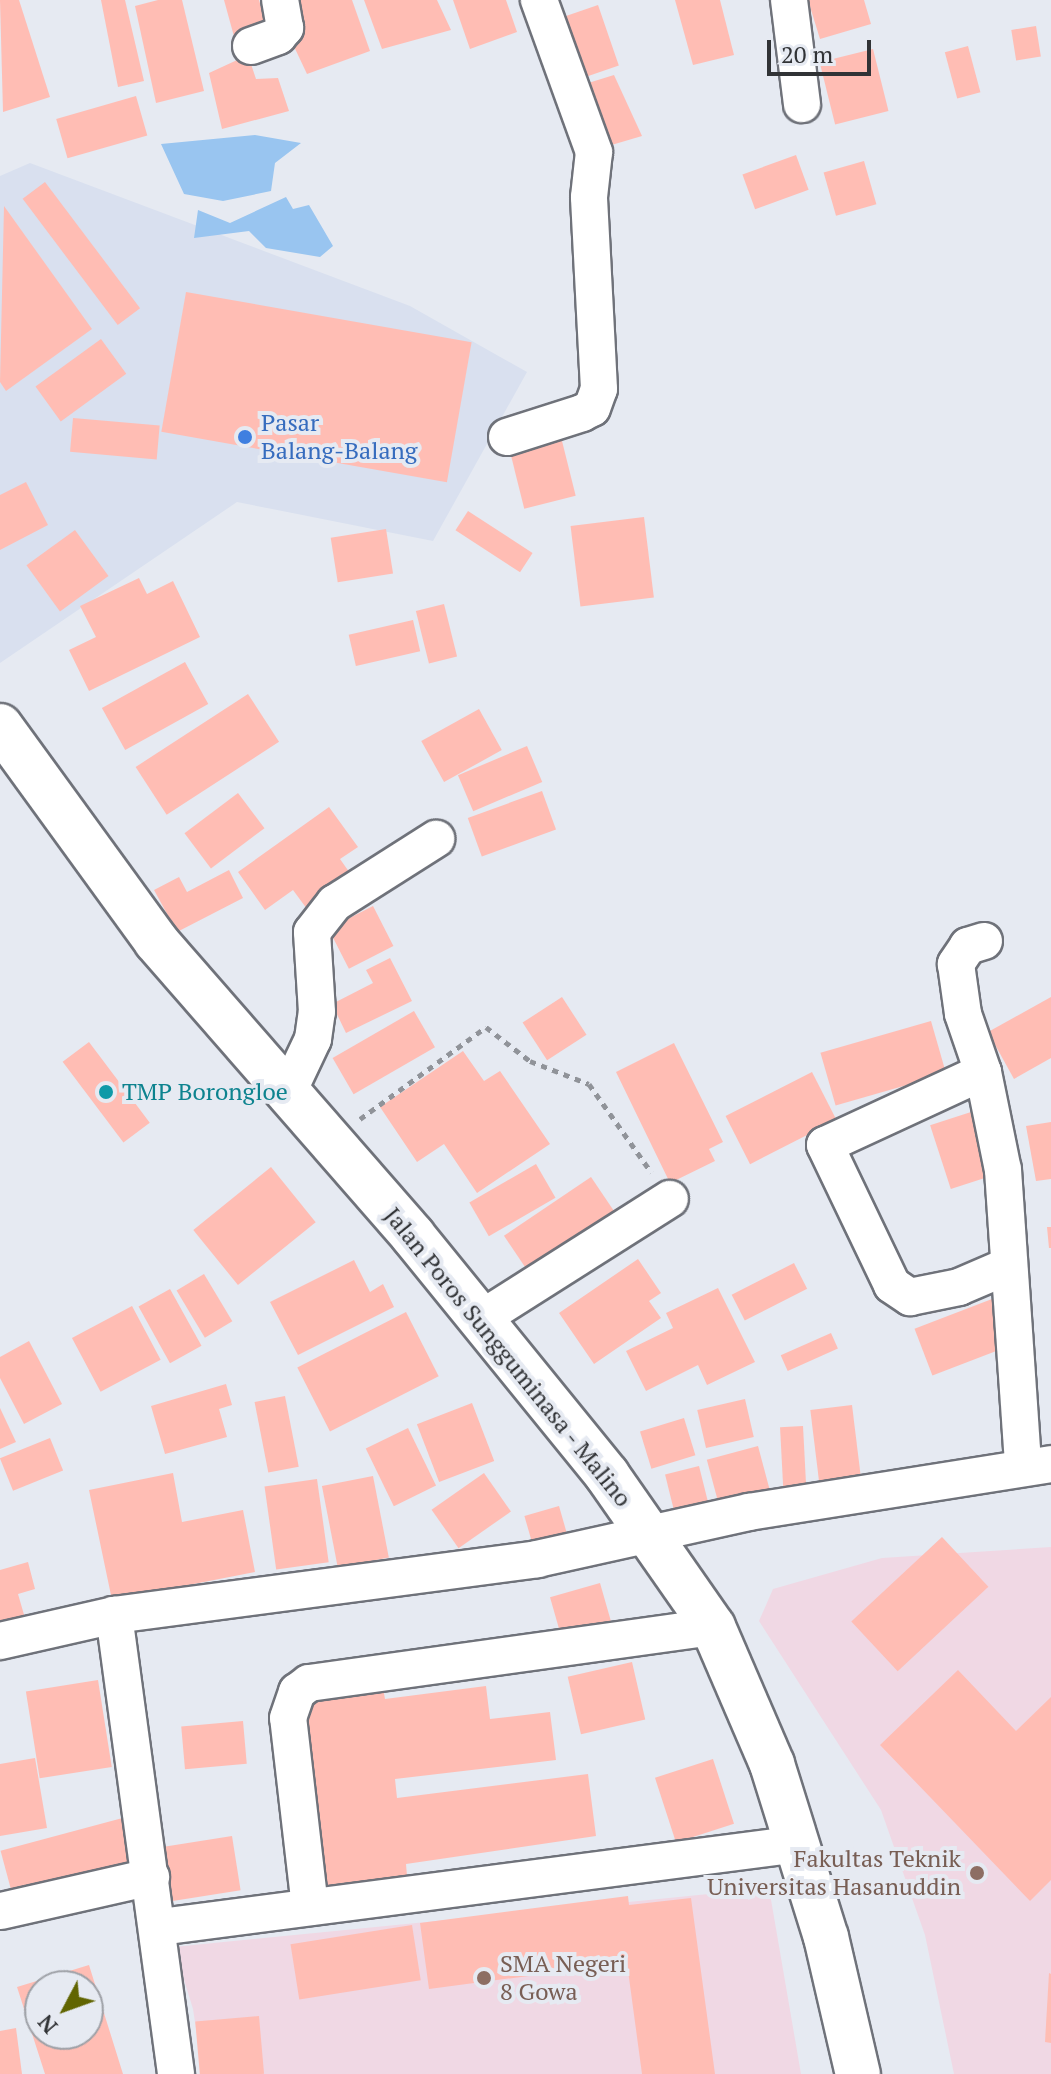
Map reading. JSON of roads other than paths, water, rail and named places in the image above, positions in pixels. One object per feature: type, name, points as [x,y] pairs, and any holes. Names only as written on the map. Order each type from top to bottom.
[{"type":"main road","name":"Jalan Poros Sungguminasa - Malino","points":[[0,726],[156,941],[287,1094],[331,1140],[479,1320],[650,1534],[713,1627],[756,1718],[798,1844],[826,1937],[858,2074]]},
{"type":"street","points":[[251,46],[278,36],[285,28],[280,0]]},
{"type":"street","points":[[507,437],[592,408],[599,389],[589,197],[594,152],[539,0]]},
{"type":"street","points":[[789,0],[802,104]]},
{"type":"street","points":[[287,1094],[313,1039],[317,1012],[312,932],[335,903],[436,839]]},
{"type":"street","points":[[0,1641],[114,1615],[537,1559],[749,1512],[1037,1466],[1008,1266],[1003,1170],[983,1072],[963,1014],[956,964],[968,946],[984,941]]},
{"type":"street","points":[[983,1072],[825,1145],[892,1285],[910,1297],[959,1287],[1008,1266]]},
{"type":"street","points":[[479,1320],[670,1199]]},
{"type":"street","points":[[114,1615],[160,1927],[176,2074]]},
{"type":"street","points":[[310,1907],[288,1718],[297,1692],[309,1683],[713,1627]]},
{"type":"street","points":[[160,1927],[798,1844]]},
{"type":"street","points":[[1,1911],[151,1877]]},
{"type":"water","points":[[255,135],[301,143],[275,163],[271,191],[223,201],[184,194],[161,144]]},
{"type":"water","points":[[286,197],[293,209],[309,205],[333,246],[320,257],[266,248],[249,231],[194,238],[198,210],[230,223]]},
{"type":"place","name":"Pasar Balang-Balang","points":[[245,437]]},
{"type":"place","name":"TMP Borongloe","points":[[106,1092]]},
{"type":"place","name":"Fakultas Teknik Universitas Hasanuddin","points":[[977,1873]]},
{"type":"place","name":"SMA Negeri 8 Gowa","points":[[484,1978]]}]
